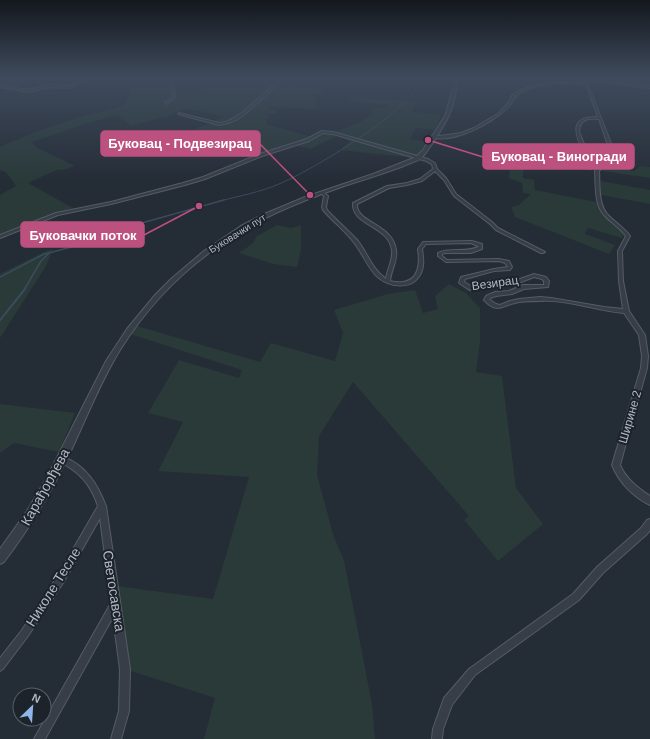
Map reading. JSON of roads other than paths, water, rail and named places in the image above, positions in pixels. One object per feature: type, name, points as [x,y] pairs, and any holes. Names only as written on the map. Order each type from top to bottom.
[{"type":"street","points":[[179,114],[219,124],[225,123],[245,112]]},
{"type":"street","points":[[418,158],[425,151],[448,112]]},
{"type":"street","points":[[434,137],[463,133],[476,128],[500,112]]},
{"type":"street","name":"Ширине 2","points":[[597,112],[612,151],[610,156],[597,171],[598,200],[605,213],[625,230],[628,236],[620,251],[621,281],[626,312],[642,335],[645,356],[640,385],[616,465],[619,476],[627,484],[650,500]]},
{"type":"street","points":[[590,168],[591,166],[577,132],[577,127],[583,118],[599,118]]},
{"type":"street","points":[[0,237],[68,211],[111,203],[204,178],[261,155],[308,140],[322,132],[334,133],[434,164],[435,169],[445,179],[455,195],[497,229],[543,252]]},
{"type":"street","name":"Буковачки пут","points":[[85,412],[106,369],[129,332],[152,303],[186,270],[225,239],[251,222],[283,207],[418,158]]},
{"type":"street","points":[[323,193],[326,196],[324,207],[325,210],[357,244],[377,276],[388,282],[388,274],[393,260],[393,246],[385,233],[362,218],[356,212],[354,206],[355,203],[388,187],[420,180],[435,169]]},
{"type":"street","name":"Везирац","points":[[388,282],[401,284],[413,280],[421,268],[422,259],[420,250],[425,243],[472,242],[480,245],[480,248],[474,251],[448,251],[440,253],[440,256],[446,261],[499,260],[507,262],[510,267],[463,278],[461,283],[464,286],[470,288],[492,282],[521,280],[534,275],[544,278],[547,282],[546,286],[523,287],[510,293],[495,294],[488,297],[488,300],[496,306],[503,307],[512,302],[527,300],[555,300],[610,311],[626,312]]},
{"type":"street","name":"Карађорђева","points":[[0,558],[36,507],[85,412]]},
{"type":"street","name":"Светосавска","points":[[62,459],[79,469],[87,476],[94,485],[102,506],[123,656],[125,690],[124,711],[116,739]]},
{"type":"street","name":"Николе Тесле","points":[[0,666],[25,634],[56,586],[102,506]]},
{"type":"street","points":[[437,739],[438,729],[448,702],[472,672],[576,597],[600,570],[644,531],[650,522]]},
{"type":"street","points":[[39,739],[115,605]]},
{"type":"waterway","points":[[223,200],[257,192],[294,177],[359,138],[392,112]]},
{"type":"waterway","points":[[49,253],[75,246],[131,226],[223,200]]},
{"type":"waterway","points":[[0,277],[44,254],[49,253]]},
{"type":"waterway","points":[[24,290],[41,261],[49,253]]},
{"type":"waterway","points":[[0,320],[25,289]]},
{"type":"place","name":"Буковац - Виногради","points":[[428,140]]},
{"type":"place","name":"Буковац - Подвезирац","points":[[310,195]]},
{"type":"place","name":"Буковачки поток","points":[[199,206]]}]
